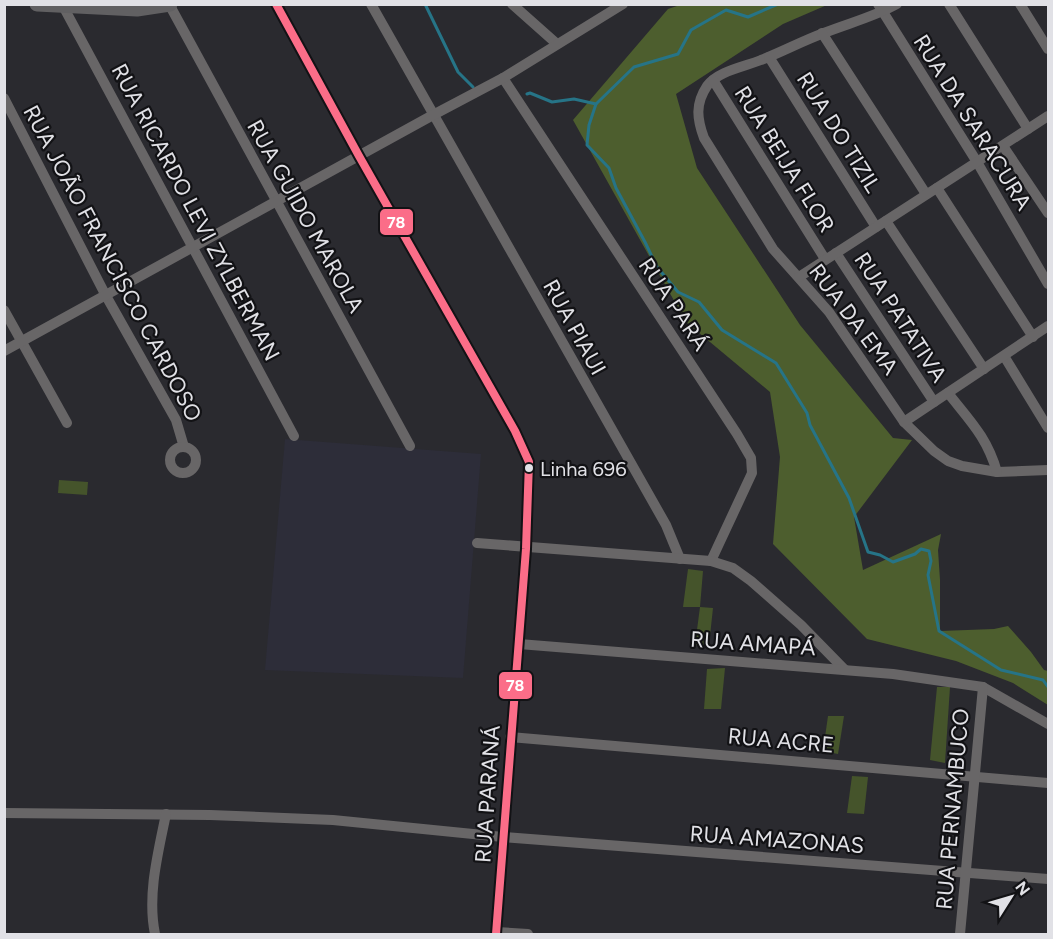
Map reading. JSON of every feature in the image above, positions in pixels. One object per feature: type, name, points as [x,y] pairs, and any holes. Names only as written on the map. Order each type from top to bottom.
[{"type":"street","points":[[37,4],[136,9],[169,5]]},
{"type":"street","name":"RUA PARANÁ","points":[[276,4],[359,156],[515,431],[529,462],[526,549],[496,933]]},
{"type":"street","name":"RUA PIAUI","points":[[372,4],[666,525],[680,559]]},
{"type":"street","points":[[512,4],[557,44]]},
{"type":"street","points":[[4,351],[503,78],[623,4]]},
{"type":"street","points":[[713,80],[880,9],[897,4]]},
{"type":"street","points":[[949,4],[1028,129]]},
{"type":"street","points":[[1020,4],[1048,49]]},
{"type":"street","name":"RUA GUIDO MAROLA","points":[[169,5],[410,446]]},
{"type":"street","name":"RUA RICARDO LEVI ZYLBERMAN","points":[[63,6],[294,436]]},
{"type":"street","name":"RUA DA SARACURA","points":[[880,9],[977,162],[1048,284]]},
{"type":"street","points":[[822,33],[926,194]]},
{"type":"street","name":"RUA DO TIZIL","points":[[769,57],[876,227]]},
{"type":"street","name":"RUA PARÁ","points":[[503,78],[751,458],[752,472],[711,561]]},
{"type":"street","name":"RUA DA EMA","points":[[713,80],[698,102],[698,121],[704,138],[773,249],[829,312],[904,422],[934,451],[948,461],[962,466],[997,472],[1048,470]]},
{"type":"street","name":"RUA BEIJA FLOR","points":[[713,80],[825,259]]},
{"type":"street","name":"RUA JOÃO FRANCISCO CARDOSO","points":[[4,98],[105,294],[176,420],[184,447]]},
{"type":"street","points":[[799,277],[1048,116]]},
{"type":"street","points":[[1003,146],[1048,213]]},
{"type":"street","points":[[937,188],[1033,337]]},
{"type":"street","points":[[886,221],[984,369]]},
{"type":"street","name":"RUA PATATIVA","points":[[836,253],[934,402]]},
{"type":"street","points":[[4,310],[67,423]]},
{"type":"street","points":[[904,422],[1048,326]]},
{"type":"street","points":[[1004,356],[1048,428]]},
{"type":"street","points":[[948,393],[991,450],[997,472]]},
{"type":"street","points":[[477,543],[526,549],[711,561],[733,568],[801,625],[845,670]]},
{"type":"street","name":"RUA AMAPÁ","points":[[519,644],[893,674],[983,687]]},
{"type":"street","points":[[983,687],[1048,724]]},
{"type":"street","name":"RUA PERNAMBUCO","points":[[960,934],[983,687]]},
{"type":"street","name":"RUA ACRE","points":[[510,737],[1048,783]]},
{"type":"street","name":"RUA AMAZONAS","points":[[4,813],[166,814],[333,820],[503,837],[1048,879]]},
{"type":"street","points":[[155,934],[153,915],[156,867],[166,814]]},
{"type":"street","points":[[496,933],[528,934]]},
{"type":"shaded area","points":[[285,439],[481,454],[463,678],[265,670]]},
{"type":"green space","points":[[680,5],[827,5],[783,24],[676,94],[697,168],[800,325],[893,438],[912,440],[854,517],[863,570],[941,534],[938,550],[940,631],[994,629],[1008,626],[1044,670],[1048,671],[1048,705],[1013,683],[956,661],[867,639],[773,544],[780,457],[770,392],[686,322],[573,120],[668,9]]},
{"type":"green space","points":[[59,480],[88,482],[87,495],[58,493]]},
{"type":"green space","points":[[688,569],[703,571],[700,607],[683,607]]},
{"type":"green space","points":[[700,607],[713,608],[709,645],[695,645]]},
{"type":"green space","points":[[725,668],[721,709],[704,709],[707,669]]},
{"type":"green space","points":[[937,687],[950,687],[945,763],[930,760]]},
{"type":"green space","points":[[828,716],[844,716],[838,754],[823,751]]},
{"type":"green space","points":[[852,776],[868,777],[864,814],[847,813]]},
{"type":"waterway","points":[[425,4],[458,72],[473,87]]},
{"type":"waterway","points":[[596,104],[634,67],[678,54],[691,30],[726,10],[748,17],[778,4]]},
{"type":"waterway","points":[[527,94],[530,93],[552,102],[574,99],[596,104],[589,125],[587,145],[609,168],[616,188],[657,267],[678,292],[699,302],[722,330],[776,363],[807,413],[810,425],[849,498],[868,552],[893,562],[915,554],[921,549],[929,551],[931,561],[928,575],[939,631],[1001,670],[1043,680],[1048,687]]},
{"type":"transit line","name":"78","points":[[276,4],[359,156],[515,431],[529,462],[526,549],[496,934]]},
{"type":"place","name":"Linha 696","points":[[529,468]]}]
